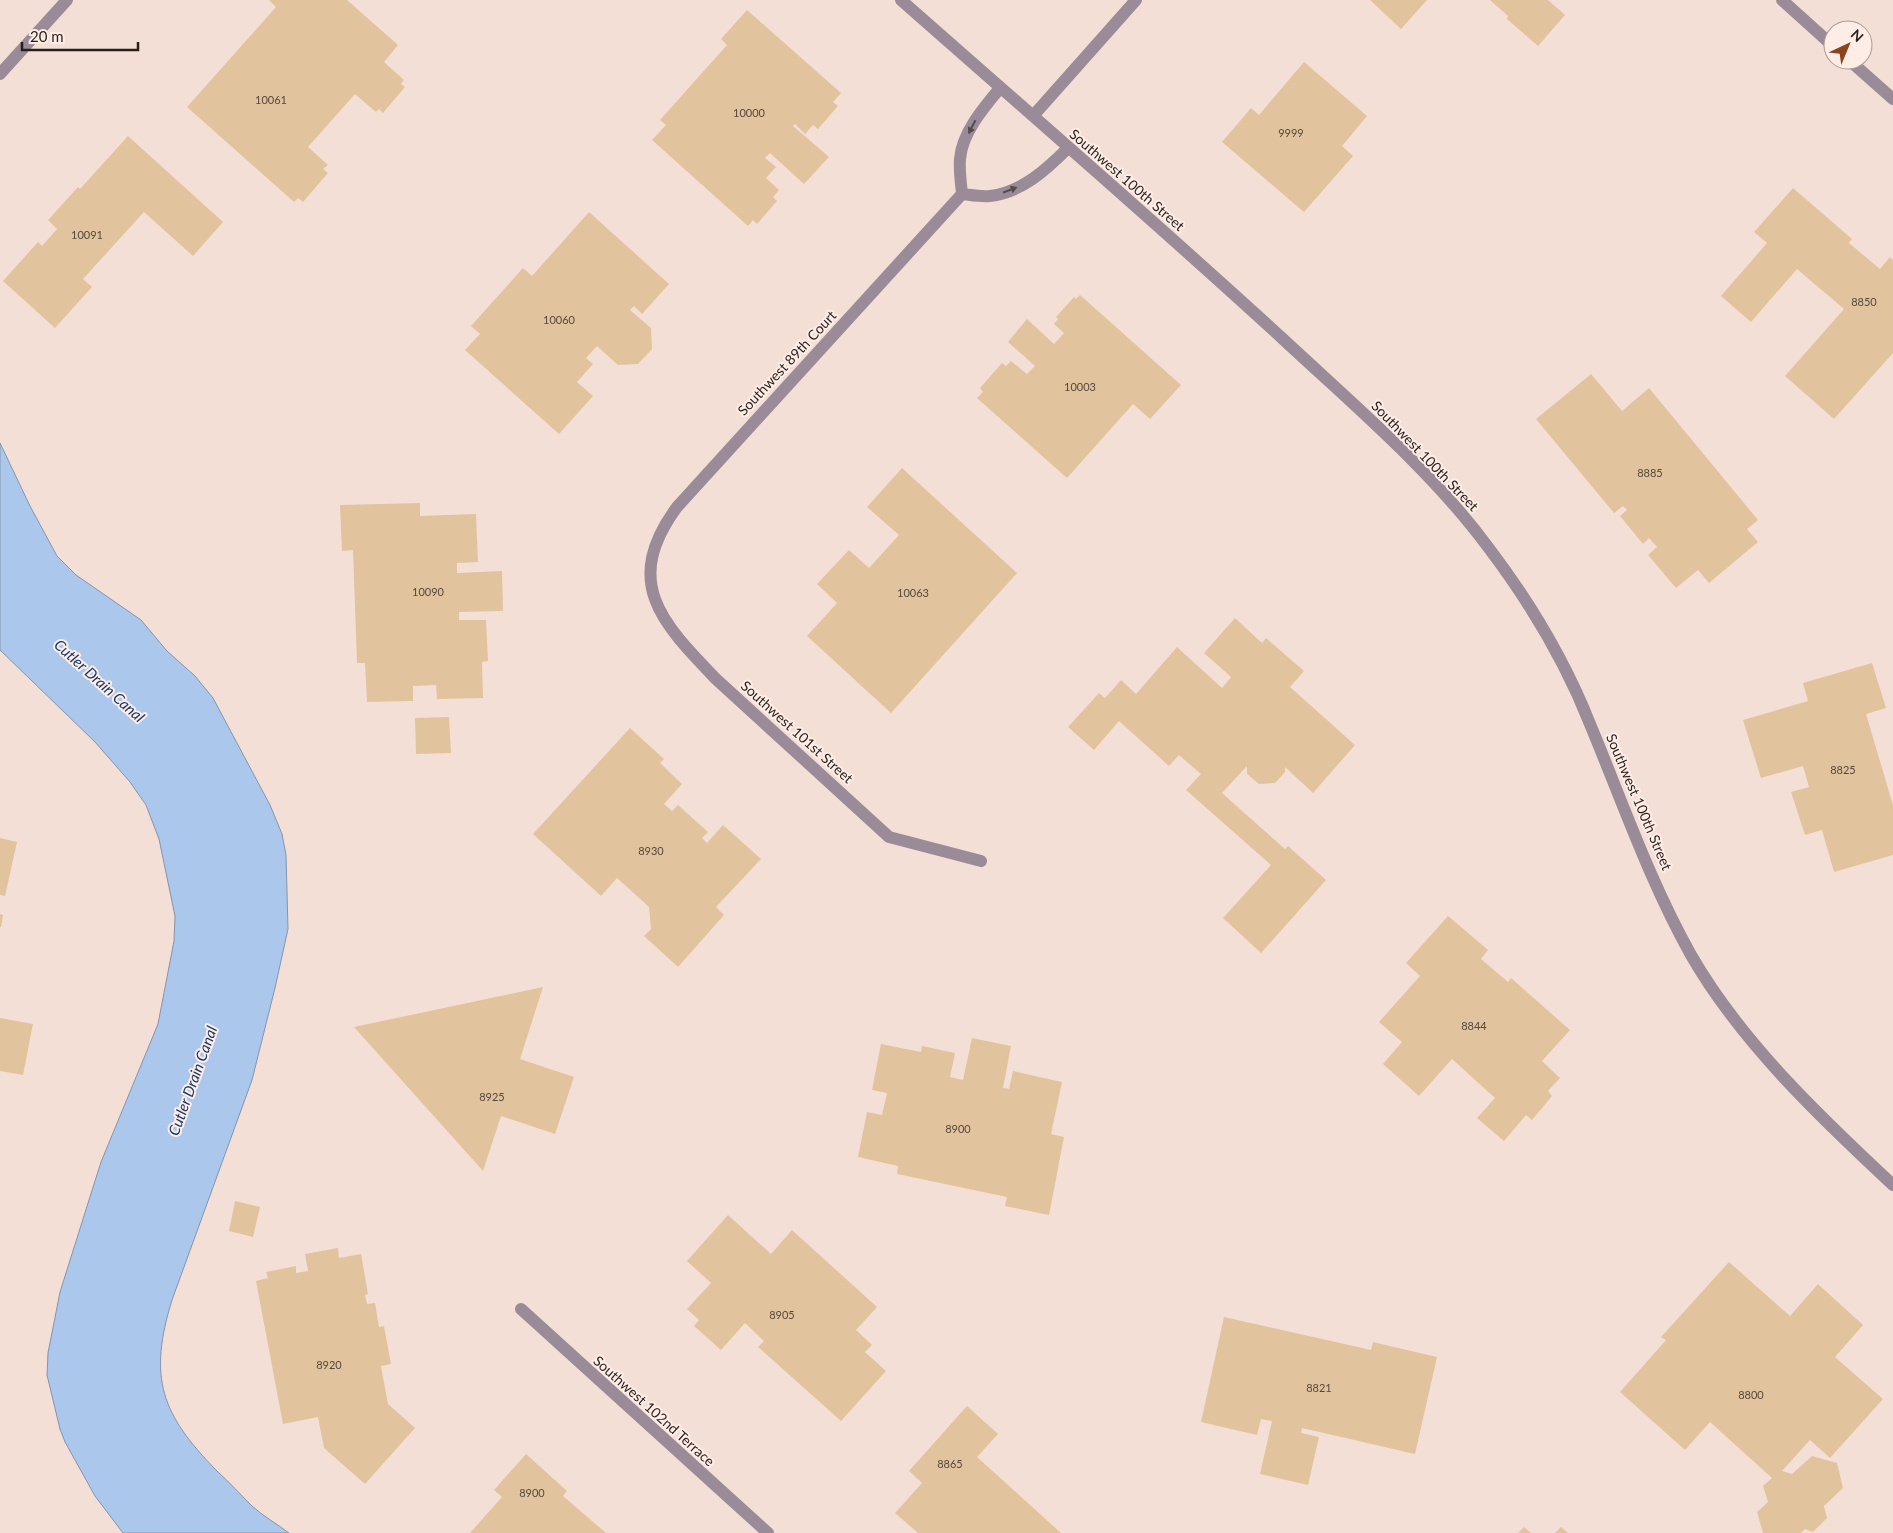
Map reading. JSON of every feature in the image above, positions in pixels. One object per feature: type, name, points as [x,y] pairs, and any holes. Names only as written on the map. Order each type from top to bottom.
[{"type":"street","points":[[0,74],[67,0]]},
{"type":"street","name":"Southwest 100th Street","points":[[901,0],[1212,274],[1335,387],[1422,471],[1457,508],[1481,538],[1524,599],[1561,662],[1590,722],[1614,788],[1668,909],[1691,954],[1719,999],[1762,1052],[1799,1092],[1893,1185]]},
{"type":"street","points":[[1032,116],[1136,0]]},
{"type":"street","points":[[1782,0],[1823,37]]},
{"type":"street","points":[[1860,70],[1893,99]]},
{"type":"street","points":[[1000,88],[978,114],[968,133],[960,158],[962,194],[990,196],[1011,190],[1035,178],[1068,148]]},
{"type":"street","name":"Southwest 89th Court","points":[[650,562],[658,537],[667,520],[695,485],[962,194]]},
{"type":"street","name":"Southwest 101st Street","points":[[650,562],[650,579],[663,615],[690,651],[716,679],[889,837],[981,861]]},
{"type":"street","name":"Southwest 102nd Terrace","points":[[522,1309],[768,1533]]},
{"type":"water","name":"Cutler Drain Canal","points":[[0,443],[30,506],[57,556],[76,575],[141,620],[167,651],[195,676],[213,698],[270,805],[282,834],[286,855],[288,929],[275,988],[252,1080],[172,1300],[161,1352],[161,1373],[164,1393],[172,1412],[183,1431],[198,1450],[252,1506],[289,1533],[123,1533],[95,1496],[65,1442],[60,1429],[47,1375],[48,1353],[60,1292],[101,1162],[158,1024],[174,941],[175,916],[159,839],[146,805],[130,782],[95,742],[0,650]]},
{"type":"building","points":[[269,0],[347,0],[398,45],[384,62],[404,80],[401,84],[405,87],[383,113],[379,109],[376,112],[355,94],[308,147],[328,165],[323,169],[328,173],[303,202],[298,198],[294,202],[187,107],[276,7]]},
{"type":"building","points":[[1370,0],[1427,0],[1401,29]]},
{"type":"building","points":[[1490,0],[1548,0],[1565,15],[1538,46],[1507,19],[1508,16]]},
{"type":"building","points":[[747,10],[841,93],[833,102],[838,106],[818,129],[813,125],[805,134],[795,124],[793,126],[829,157],[804,184],[770,153],[765,158],[776,167],[766,178],[779,190],[773,197],[777,201],[757,224],[753,220],[748,226],[652,140],[666,125],[660,120],[727,45],[721,39]]},
{"type":"building","points":[[1304,62],[1367,116],[1342,146],[1353,156],[1304,212],[1222,142],[1251,108],[1259,115]]},
{"type":"building","points":[[128,136],[223,222],[193,256],[144,212],[83,279],[92,287],[55,328],[3,281],[38,242],[42,246],[57,229],[48,220],[78,187],[80,189]]},
{"type":"building","points":[[1793,188],[1852,239],[1849,243],[1880,269],[1890,257],[1893,260],[1893,353],[1834,419],[1785,376],[1844,309],[1797,269],[1751,322],[1721,296],[1767,243],[1754,232]]},
{"type":"building","points":[[589,212],[669,284],[642,314],[634,306],[630,310],[651,328],[652,349],[638,364],[618,365],[597,346],[586,358],[593,364],[577,382],[593,396],[559,434],[465,350],[480,334],[471,326],[523,268],[532,276]]},
{"type":"building","points":[[1080,295],[1181,385],[1150,419],[1133,404],[1067,478],[977,398],[983,392],[980,388],[1002,363],[1006,366],[1011,361],[1027,374],[1035,366],[1008,342],[1027,319],[1054,344],[1064,333],[1054,324],[1058,319],[1056,317],[1074,297],[1076,299]]},
{"type":"building","points":[[1591,374],[1622,411],[1649,388],[1758,520],[1747,529],[1758,542],[1709,583],[1698,570],[1676,588],[1648,555],[1657,547],[1649,538],[1643,544],[1620,516],[1627,510],[1623,506],[1614,513],[1536,419]]},
{"type":"building","points":[[902,468],[1017,573],[891,713],[807,636],[837,603],[817,584],[849,550],[869,568],[899,535],[867,507]]},
{"type":"building","points":[[420,503],[420,516],[476,514],[478,562],[457,563],[457,573],[502,571],[503,611],[459,612],[459,620],[486,620],[488,661],[482,662],[483,698],[437,699],[436,685],[413,686],[413,701],[367,702],[365,663],[357,663],[353,550],[342,551],[340,505]]},
{"type":"building","points":[[1235,618],[1262,643],[1266,638],[1304,671],[1290,687],[1355,745],[1313,793],[1285,767],[1285,772],[1275,783],[1259,784],[1247,774],[1247,766],[1222,793],[1285,849],[1288,846],[1326,880],[1261,953],[1223,918],[1271,865],[1186,790],[1201,774],[1179,755],[1169,766],[1119,721],[1094,750],[1068,727],[1099,693],[1105,698],[1121,680],[1136,694],[1177,647],[1222,688],[1231,677],[1204,653]]},
{"type":"building","points":[[1872,663],[1886,708],[1866,714],[1893,805],[1893,855],[1834,872],[1822,830],[1805,835],[1791,792],[1809,787],[1803,766],[1761,778],[1743,720],[1808,701],[1803,683]]},
{"type":"building","points":[[449,717],[451,753],[416,754],[415,718]]},
{"type":"building","points":[[630,728],[664,759],[660,763],[682,784],[664,804],[672,811],[678,805],[708,832],[702,838],[707,843],[723,825],[761,859],[716,907],[724,915],[678,967],[644,936],[651,929],[649,907],[617,878],[601,896],[533,834]]},
{"type":"building","points":[[0,838],[17,842],[5,896],[0,895]]},
{"type":"building","points":[[0,914],[3,915],[1,927],[0,927]]},
{"type":"building","points":[[1448,916],[1488,950],[1481,959],[1508,982],[1511,978],[1570,1030],[1542,1061],[1560,1078],[1548,1091],[1552,1096],[1532,1120],[1526,1115],[1504,1141],[1477,1118],[1495,1098],[1452,1059],[1419,1096],[1383,1064],[1402,1042],[1379,1022],[1420,976],[1406,963]]},
{"type":"building","points":[[543,987],[520,1059],[574,1077],[555,1134],[501,1116],[483,1171],[354,1027]]},
{"type":"building","points":[[0,1018],[33,1024],[23,1075],[0,1071]]},
{"type":"building","points":[[972,1038],[1011,1046],[1003,1088],[1009,1089],[1013,1071],[1062,1082],[1051,1134],[1064,1137],[1049,1215],[1005,1206],[1007,1197],[897,1174],[898,1166],[858,1157],[867,1112],[882,1115],[887,1093],[872,1090],[881,1044],[921,1052],[922,1046],[955,1053],[950,1077],[963,1080]]},
{"type":"building","points":[[235,1201],[260,1207],[253,1237],[229,1231]]},
{"type":"building","points":[[728,1215],[771,1254],[792,1230],[877,1307],[856,1330],[872,1345],[865,1352],[886,1371],[841,1421],[758,1347],[764,1341],[745,1323],[721,1350],[694,1326],[699,1320],[687,1309],[711,1283],[687,1261]]},
{"type":"building","points":[[338,1248],[339,1258],[361,1254],[368,1294],[365,1295],[367,1304],[375,1303],[379,1327],[384,1326],[391,1364],[381,1366],[388,1404],[415,1428],[365,1484],[324,1448],[318,1417],[283,1424],[256,1281],[268,1278],[266,1272],[296,1266],[296,1273],[308,1271],[305,1254]]},
{"type":"building","points":[[1729,1262],[1790,1316],[1818,1284],[1863,1325],[1835,1357],[1883,1399],[1830,1458],[1810,1440],[1782,1471],[1792,1474],[1812,1456],[1837,1463],[1843,1488],[1824,1506],[1827,1518],[1813,1532],[1805,1529],[1801,1533],[1763,1533],[1757,1512],[1768,1502],[1763,1486],[1772,1478],[1710,1422],[1685,1450],[1620,1392],[1666,1340],[1661,1337]]},
{"type":"building","points":[[1224,1317],[1371,1350],[1373,1342],[1437,1357],[1415,1454],[1302,1428],[1301,1433],[1319,1437],[1308,1485],[1260,1474],[1272,1421],[1261,1419],[1257,1435],[1201,1422]]},
{"type":"building","points":[[967,1406],[998,1434],[977,1457],[1061,1533],[918,1533],[895,1513],[922,1483],[909,1471]]},
{"type":"building","points":[[526,1454],[567,1491],[563,1496],[606,1533],[470,1533],[502,1497],[494,1490]]},
{"type":"building","points":[[1524,1527],[1531,1533],[1518,1533]]},
{"type":"building","points":[[1561,1527],[1568,1533],[1555,1533]]}]
